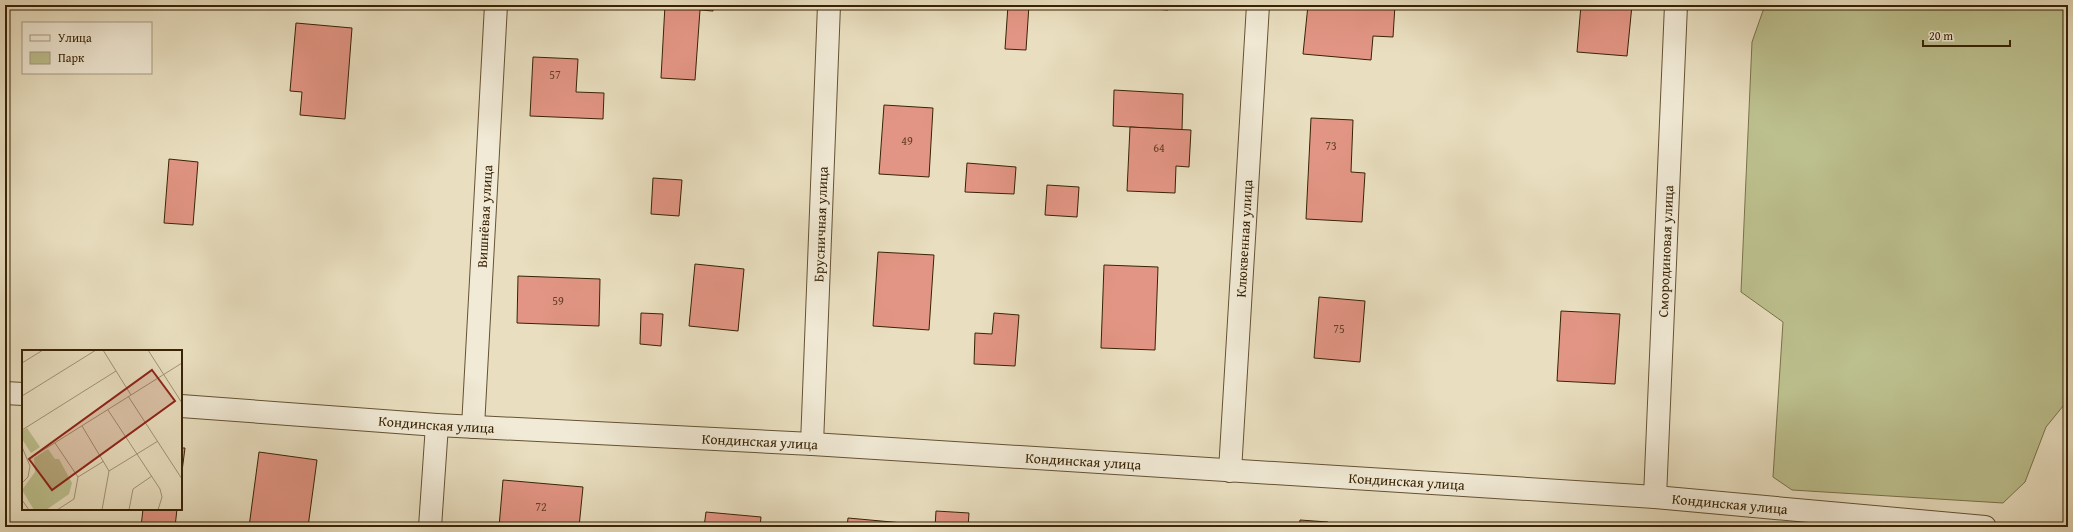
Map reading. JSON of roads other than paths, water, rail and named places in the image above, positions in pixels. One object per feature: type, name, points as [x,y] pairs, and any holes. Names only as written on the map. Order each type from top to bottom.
[{"type":"street","name":"Вишнёвая улица","points":[[473,428],[496,5]]},
{"type":"street","name":"Брусничная улица","points":[[812,444],[830,5]]},
{"type":"street","name":"Клюквенная улица","points":[[1230,471],[1258,5]]},
{"type":"street","name":"Смородиновая улица","points":[[1655,497],[1676,5]]},
{"type":"street","points":[[5,393],[22,394]]},
{"type":"street","name":"Кондинская улица","points":[[182,406],[473,428],[812,444],[1655,497],[1985,527]]},
{"type":"street","points":[[430,527],[437,425]]}]
